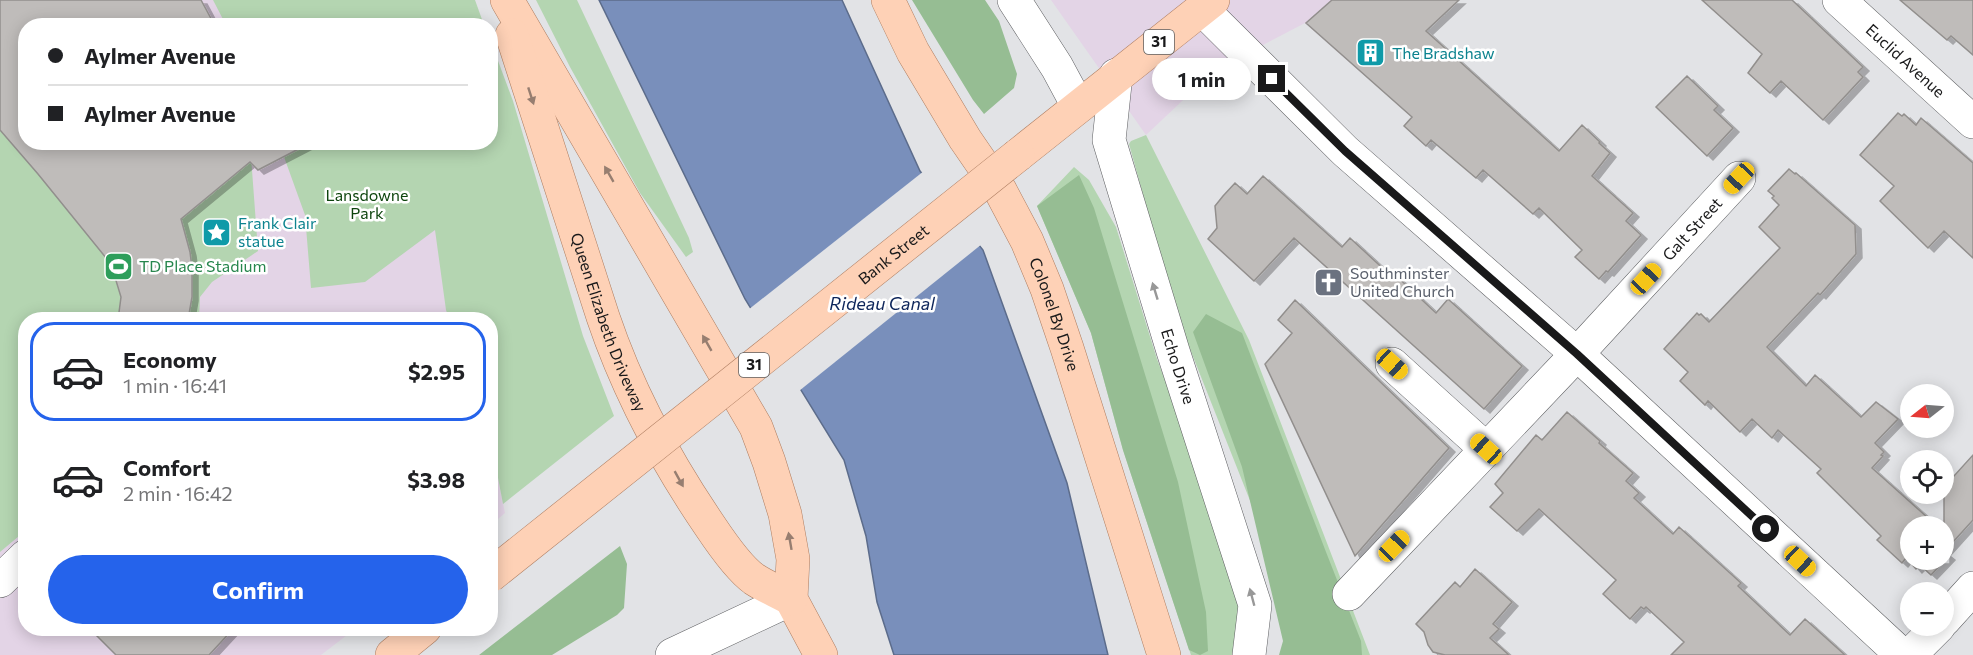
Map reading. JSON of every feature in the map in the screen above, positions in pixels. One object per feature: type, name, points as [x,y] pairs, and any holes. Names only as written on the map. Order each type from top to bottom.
[{"type":"main road","name":"Queen Elizabeth Driveway","points":[[501,0],[603,318],[616,356],[636,401],[683,487],[721,542],[753,578],[791,599]]},
{"type":"main road","points":[[507,0],[756,427],[770,462],[785,514],[793,559],[791,599],[821,655]]},
{"type":"main road","name":"Colonel By Drive","points":[[888,0],[913,52],[965,139],[1000,190],[1027,241],[1047,289],[1067,348],[1164,655]]},
{"type":"main road","name":"Bank Street","points":[[498,570],[1207,4]]},
{"type":"main road","points":[[392,655],[415,636]]},
{"type":"street","points":[[1014,0],[1057,67],[1078,106]]},
{"type":"street","name":"Euclid Avenue","points":[[1839,0],[1973,122]]},
{"type":"street","points":[[1207,4],[1345,151],[1577,354],[1902,655]]},
{"type":"street","name":"Echo Drive","points":[[1116,75],[1109,140],[1173,351],[1255,605],[1249,655]]},
{"type":"street","name":"Galt Street","points":[[1349,594],[1577,354],[1739,178]]},
{"type":"street","points":[[1392,364],[1486,449]]},
{"type":"street","points":[[0,581],[18,564]]},
{"type":"street","points":[[1954,609],[1973,588]]},
{"type":"street","points":[[672,655],[791,599]]},
{"type":"street","points":[[1910,655],[1928,636]]},
{"type":"shaded area","name":"Lansdowne Park","points":[[0,0],[392,0],[398,18],[18,18],[18,150],[428,150],[463,312],[18,312],[18,636],[346,636],[321,655],[0,655]]},
{"type":"shaded area","points":[[1051,0],[1459,0],[1372,82],[1305,23],[1215,70],[1146,135]]},
{"type":"shaded area","points":[[498,479],[505,513],[498,519]]},
{"type":"green space","name":"TD Place Stadium","points":[[0,0],[18,18],[18,150],[251,150],[258,251],[212,282],[200,297],[199,312],[18,312],[18,537],[0,552]]},
{"type":"green space","points":[[213,0],[475,0],[481,18],[222,18]]},
{"type":"green space","points":[[536,0],[577,0],[689,238],[693,252],[686,257],[640,193],[570,67]]},
{"type":"green space","points":[[912,0],[985,0],[999,21],[1017,74],[1014,88],[984,114],[973,100]]},
{"type":"green space","points":[[498,61],[513,101],[583,336],[614,416],[503,504],[498,478],[498,312],[447,312],[435,230],[365,282],[311,288],[305,215],[282,150],[498,150]]},
{"type":"green space","points":[[1146,135],[1249,340],[1370,655],[1284,655],[1287,615],[1266,541],[1188,344],[1160,256],[1129,144]]},
{"type":"green space","points":[[1074,167],[1089,180],[1116,227],[1157,359],[1228,545],[1241,588],[1239,622],[1233,655],[1191,655],[1123,450],[1091,333],[1037,206]]},
{"type":"green space","points":[[1079,175],[1094,208],[1178,482],[1206,612],[1208,651],[1200,655],[1189,650],[1123,450],[1091,333],[1037,206]]},
{"type":"green space","points":[[1206,314],[1242,333],[1361,641],[1362,655],[1279,655],[1283,641],[1242,467],[1193,332]]},
{"type":"green space","points":[[620,546],[627,564],[624,608],[617,615],[552,655],[479,655]]},
{"type":"water","name":"Rideau Canal","points":[[599,0],[842,0],[920,171],[983,250],[1067,483],[1108,655],[894,655],[877,602],[866,536],[844,460],[745,299]]},
{"type":"pier","points":[[924,171],[982,244],[799,391],[748,310]]},
{"type":"building","points":[[0,0],[201,0],[211,18],[18,18],[18,150],[297,150],[258,170],[250,162],[181,219],[192,268],[189,312],[119,312],[121,297],[111,264],[0,130]]},
{"type":"building","points":[[1332,0],[1459,0],[1426,31],[1559,151],[1582,125],[1600,142],[1610,153],[1592,176],[1633,213],[1626,221],[1641,235],[1599,279],[1575,257],[1582,250],[1539,208],[1533,214],[1483,170],[1476,178],[1431,140],[1426,146],[1404,126],[1412,117],[1306,23]]},
{"type":"building","points":[[1702,0],[1792,0],[1863,67],[1858,72],[1863,77],[1823,120],[1781,81],[1770,93],[1748,73],[1762,54]]},
{"type":"building","points":[[1900,0],[1973,0],[1973,55],[1951,36],[1947,40]]},
{"type":"building","points":[[1687,76],[1718,106],[1714,110],[1733,128],[1707,156],[1656,107]]},
{"type":"building","points":[[1898,113],[1902,116],[1904,114],[1916,125],[1921,118],[1973,163],[1973,258],[1944,231],[1928,248],[1880,201],[1894,186],[1860,155]]},
{"type":"building","points":[[1789,169],[1855,225],[1856,254],[1820,295],[1818,293],[1767,347],[1806,386],[1815,375],[1861,417],[1876,402],[1898,419],[1875,443],[1884,452],[1872,468],[1900,493],[1900,504],[1912,504],[1926,516],[1900,516],[1900,561],[1877,540],[1881,536],[1817,473],[1821,469],[1778,430],[1772,438],[1752,419],[1740,432],[1708,401],[1705,405],[1680,381],[1688,372],[1664,349],[1697,313],[1709,322],[1780,248],[1759,227],[1779,205],[1768,191]]},
{"type":"building","points":[[1263,176],[1342,247],[1350,238],[1389,274],[1392,272],[1436,313],[1448,299],[1522,366],[1484,409],[1294,238],[1254,281],[1208,239],[1217,228],[1215,206],[1223,196],[1235,183],[1247,194]]},
{"type":"building","points":[[1295,300],[1449,448],[1355,556],[1265,364],[1292,333],[1278,320]]},
{"type":"building","points":[[1567,412],[1633,473],[1626,481],[1639,493],[1634,498],[1673,534],[1679,527],[1741,583],[1738,586],[1790,635],[1805,619],[1845,655],[1671,655],[1684,642],[1646,607],[1644,609],[1641,607],[1630,619],[1603,594],[1616,580],[1539,509],[1517,531],[1490,507],[1503,493],[1495,484],[1536,435],[1542,440]]},
{"type":"building","points":[[1973,455],[1973,520],[1954,541],[1954,516],[1944,516],[1944,504],[1954,504],[1954,476]]},
{"type":"building","points":[[1475,569],[1512,602],[1493,624],[1499,629],[1490,638],[1509,655],[1445,655],[1433,652],[1424,632],[1416,624],[1455,582],[1460,587]]},
{"type":"building","points":[[1926,570],[1936,570],[1931,575]]},
{"type":"building","points":[[97,636],[227,636],[209,655],[116,655]]},
{"type":"place","name":"The Bradshaw","points":[[1371,53]]},
{"type":"place","name":"Frank Clair statue","points":[[217,232]]},
{"type":"place","name":"TD Place Stadium","points":[[118,266]]},
{"type":"place","name":"Southminster United Church","points":[[1329,282]]},
{"type":"route","points":[[1272,79],[1345,151],[1577,354],[1766,529]]}]
